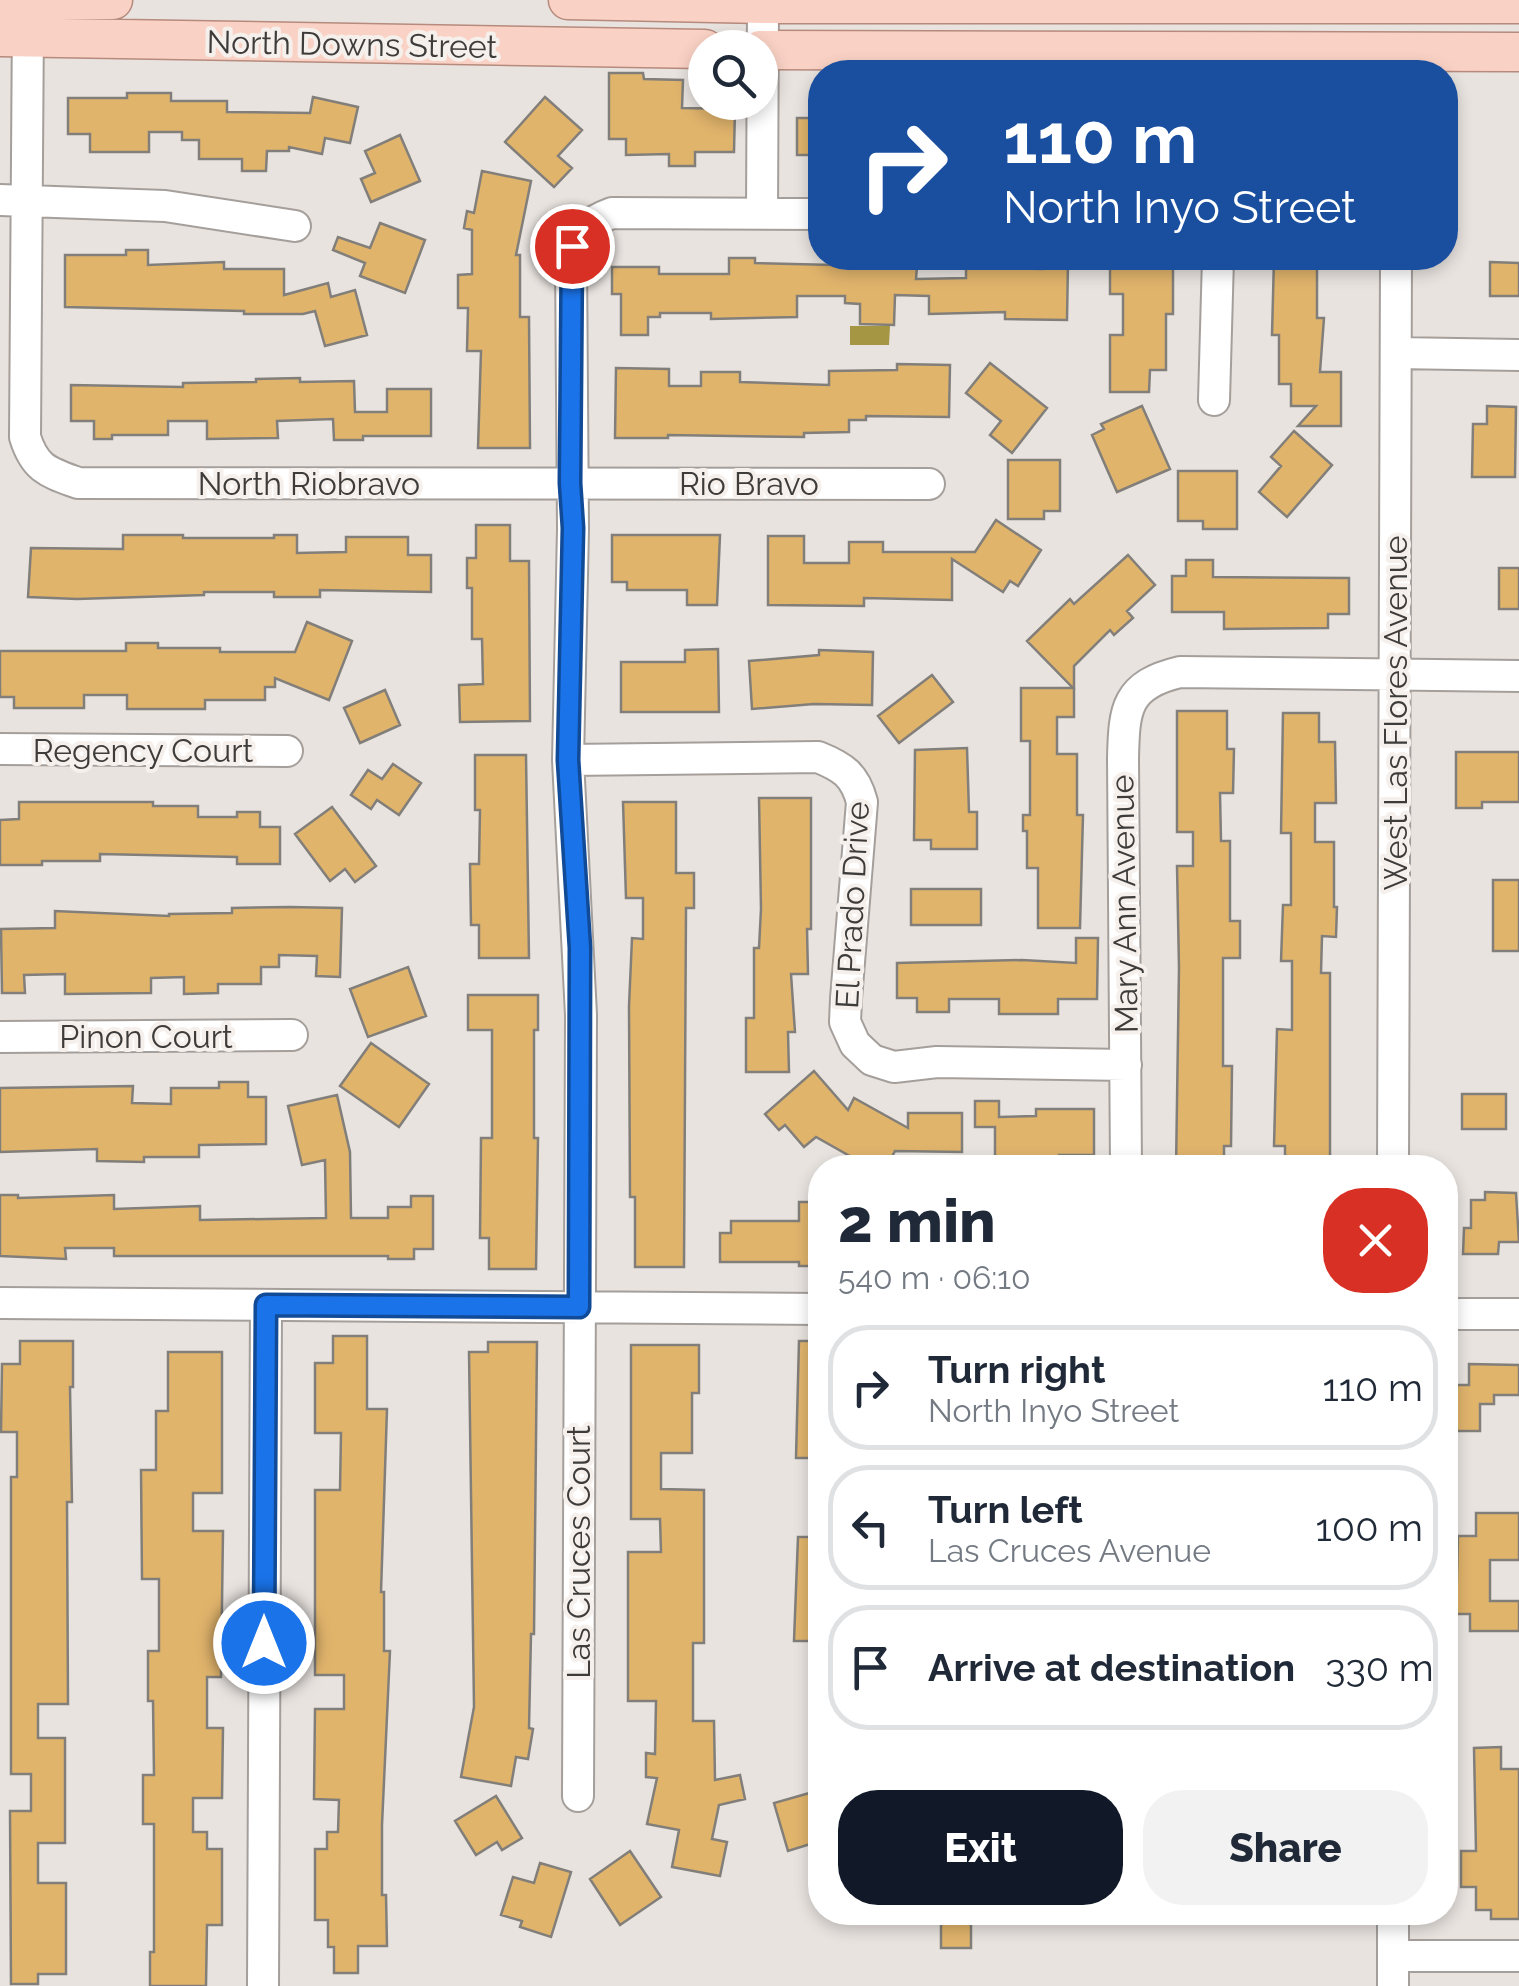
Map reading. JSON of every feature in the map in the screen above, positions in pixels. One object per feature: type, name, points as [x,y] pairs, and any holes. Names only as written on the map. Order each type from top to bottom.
[{"type":"main road","name":"North Downs Street","points":[[0,0],[21,19],[688,48]]},
{"type":"main road","name":"North Downs Street","points":[[21,19],[113,0]]},
{"type":"main road","points":[[568,0],[763,4],[1519,4]]},
{"type":"main road","points":[[1394,60],[1396,2]]},
{"type":"main road","points":[[778,50],[1289,60]]},
{"type":"main road","points":[[1419,60],[1519,52]]},
{"type":"street","points":[[762,30],[763,4]]},
{"type":"street","points":[[21,19],[13,200],[165,206],[295,226]]},
{"type":"street","points":[[762,120],[762,213],[808,214]]},
{"type":"street","name":"North Riobravo","points":[[13,200],[26,437],[32,458],[49,473],[78,483],[570,483]]},
{"type":"street","name":"Las Cruces Court","points":[[578,1796],[580,948],[568,760],[573,528],[571,257],[580,233],[604,216],[631,211],[762,213]]},
{"type":"street","points":[[1214,400],[1218,270]]},
{"type":"street","name":"West Las Flores Avenue","points":[[1393,1155],[1396,270]]},
{"type":"street","points":[[1396,353],[1519,355]]},
{"type":"street","name":"Rio Bravo","points":[[570,483],[928,484]]},
{"type":"street","name":"Mary Ann Avenue","points":[[1126,1155],[1123,733],[1134,694],[1147,682],[1180,672],[1396,676]]},
{"type":"street","points":[[1396,676],[1519,676]]},
{"type":"street","name":"Regency Court","points":[[0,749],[287,751]]},
{"type":"street","name":"El Prado Drive","points":[[568,760],[818,757],[843,767],[857,782],[862,802],[845,1022],[855,1044],[872,1060],[894,1068],[937,1062],[1126,1065]]},
{"type":"street","name":"Pinon Court","points":[[0,1037],[292,1036]]},
{"type":"street","points":[[0,1303],[808,1309]]},
{"type":"street","points":[[262,1986],[266,1305]]},
{"type":"street","points":[[1458,1314],[1519,1314]]},
{"type":"street","points":[[1394,1925],[1393,1971],[1519,1956]]},
{"type":"shaded area","points":[[850,326],[890,326],[889,345],[850,345]]},
{"type":"building","points":[[609,73],[643,73],[644,79],[683,80],[682,108],[688,108],[688,120],[735,120],[734,152],[695,152],[695,166],[669,166],[669,154],[626,155],[626,139],[609,139]]},
{"type":"building","points":[[127,93],[171,93],[171,101],[227,101],[227,112],[310,113],[313,97],[358,107],[350,143],[325,138],[322,154],[289,147],[289,151],[267,151],[266,171],[242,171],[242,159],[199,159],[199,140],[182,140],[182,132],[149,132],[149,152],[90,152],[90,134],[68,134],[68,98],[127,98]]},
{"type":"building","points":[[545,97],[582,130],[558,156],[572,168],[554,187],[505,142]]},
{"type":"building","points":[[797,118],[808,118],[808,155],[797,155]]},
{"type":"building","points":[[400,135],[420,181],[371,202],[361,179],[375,173],[365,151]]},
{"type":"building","points":[[482,171],[531,181],[516,255],[520,255],[520,317],[529,317],[530,448],[478,448],[481,351],[467,351],[468,308],[458,308],[458,275],[472,274],[472,230],[464,228],[467,211],[474,213]]},
{"type":"building","points":[[380,223],[425,240],[405,293],[360,276],[365,263],[333,250],[338,237],[370,248]]},
{"type":"building","points":[[126,250],[148,250],[148,265],[224,262],[224,269],[284,269],[284,295],[328,283],[331,297],[355,290],[367,335],[325,346],[315,311],[244,314],[65,307],[65,255],[126,255]]},
{"type":"building","points":[[729,258],[808,264],[808,270],[917,270],[916,279],[966,278],[966,270],[1068,270],[1067,320],[1005,319],[1005,312],[929,314],[929,296],[895,295],[894,325],[860,324],[860,304],[845,303],[845,296],[797,296],[797,317],[711,319],[711,313],[660,313],[660,317],[648,317],[648,335],[621,335],[621,294],[612,294],[612,267],[659,267],[659,274],[729,274]]},
{"type":"building","points":[[1490,262],[1519,263],[1519,296],[1490,296]]},
{"type":"building","points":[[1110,270],[1173,270],[1173,314],[1166,314],[1166,370],[1150,370],[1149,392],[1110,392],[1110,335],[1123,335],[1123,294],[1110,294]]},
{"type":"building","points":[[1274,270],[1317,270],[1317,318],[1324,318],[1320,372],[1341,372],[1341,426],[1298,426],[1316,406],[1291,406],[1291,384],[1279,384],[1279,335],[1272,335]]},
{"type":"building","points":[[990,363],[1047,408],[1012,453],[990,435],[1001,421],[966,393]]},
{"type":"building","points":[[897,364],[950,365],[949,417],[866,416],[866,420],[849,420],[849,432],[804,433],[804,437],[615,438],[616,368],[669,369],[669,386],[701,386],[701,372],[740,372],[740,382],[829,385],[829,371],[897,370]]},
{"type":"building","points":[[300,378],[300,382],[354,381],[355,412],[387,412],[387,389],[431,389],[431,436],[334,440],[333,419],[277,421],[278,438],[207,439],[207,421],[168,421],[168,435],[112,435],[112,439],[94,439],[94,421],[71,421],[71,385],[183,387],[183,383]]},
{"type":"building","points":[[1142,406],[1170,469],[1117,492],[1092,435],[1104,429],[1101,424]]},
{"type":"building","points":[[1487,406],[1516,407],[1515,477],[1472,477],[1473,424],[1487,424]]},
{"type":"building","points":[[1294,431],[1332,465],[1287,517],[1259,492],[1281,466],[1271,457]]},
{"type":"building","points":[[1008,460],[1060,460],[1060,511],[1044,511],[1044,519],[1008,519]]},
{"type":"building","points":[[1178,471],[1237,471],[1237,529],[1203,529],[1203,521],[1178,521]]},
{"type":"building","points":[[996,520],[1041,550],[1018,586],[1010,581],[1003,592],[952,559],[952,600],[864,598],[864,606],[768,605],[768,536],[804,536],[804,563],[849,563],[849,542],[883,542],[883,552],[975,552]]},
{"type":"building","points":[[476,525],[510,525],[510,561],[529,561],[530,721],[460,722],[459,685],[483,684],[482,639],[472,639],[472,588],[467,588],[467,558],[476,558]]},
{"type":"building","points":[[123,535],[297,535],[297,553],[346,552],[346,537],[408,537],[408,555],[431,555],[431,592],[320,590],[320,597],[274,597],[274,592],[204,592],[77,599],[28,597],[31,548],[123,549]]},
{"type":"building","points":[[612,535],[720,535],[717,605],[687,605],[687,590],[627,590],[627,582],[612,582]]},
{"type":"building","points":[[1128,555],[1155,585],[1127,611],[1133,618],[1114,635],[1110,630],[1074,666],[1074,717],[1057,717],[1057,754],[1077,754],[1077,815],[1083,815],[1080,928],[1038,928],[1038,868],[1027,868],[1027,831],[1023,831],[1023,815],[1030,815],[1030,741],[1021,741],[1021,688],[1073,688],[1027,641],[1070,599],[1074,604]]},
{"type":"building","points":[[1186,560],[1213,560],[1213,577],[1349,578],[1349,614],[1328,614],[1328,628],[1224,629],[1224,612],[1172,612],[1172,576],[1186,576]]},
{"type":"building","points":[[1499,568],[1519,568],[1519,609],[1499,609]]},
{"type":"building","points":[[307,622],[352,641],[329,700],[275,678],[275,687],[265,687],[265,700],[205,700],[205,709],[127,709],[127,695],[84,695],[84,708],[14,708],[14,697],[0,697],[0,651],[126,651],[126,643],[158,643],[158,648],[295,652]]},
{"type":"building","points":[[718,649],[719,712],[621,712],[621,662],[685,662],[685,650]]},
{"type":"building","points":[[819,650],[873,652],[872,705],[752,709],[749,661],[819,655]]},
{"type":"building","points":[[932,675],[953,702],[899,743],[878,716]]},
{"type":"building","points":[[385,690],[400,725],[360,743],[344,708]]},
{"type":"building","points":[[1177,711],[1227,711],[1227,749],[1234,749],[1233,793],[1220,793],[1221,841],[1230,841],[1230,921],[1240,921],[1240,958],[1223,958],[1223,1066],[1232,1066],[1231,1146],[1224,1146],[1224,1155],[1176,1155],[1177,866],[1193,866],[1193,832],[1177,832]]},
{"type":"building","points":[[1283,713],[1319,713],[1319,742],[1335,742],[1336,803],[1315,803],[1315,842],[1334,842],[1337,907],[1336,937],[1322,936],[1321,973],[1330,973],[1330,1155],[1285,1155],[1285,1146],[1274,1146],[1277,1029],[1292,1030],[1292,961],[1281,961],[1283,905],[1291,905],[1291,833],[1281,833]]},
{"type":"building","points":[[967,748],[969,812],[977,812],[977,849],[931,849],[931,840],[914,840],[915,750]]},
{"type":"building","points":[[1456,752],[1519,752],[1519,802],[1482,802],[1482,808],[1456,808]]},
{"type":"building","points":[[475,755],[526,755],[529,958],[479,958],[479,925],[471,925],[470,864],[479,864]]},
{"type":"building","points":[[393,764],[421,783],[399,815],[377,800],[371,809],[351,795],[368,770],[382,779]]},
{"type":"building","points":[[759,798],[811,798],[808,974],[791,974],[795,1032],[788,1032],[789,1072],[746,1072],[746,1018],[754,1018],[754,948],[759,948],[761,909]]},
{"type":"building","points":[[19,802],[153,802],[153,806],[198,806],[198,817],[237,817],[237,812],[260,812],[260,827],[280,827],[280,864],[237,864],[237,857],[100,854],[100,861],[0,865],[0,820],[19,819]]},
{"type":"building","points":[[623,802],[676,802],[676,873],[694,873],[694,908],[686,908],[684,1267],[635,1267],[635,1197],[630,1197],[629,1006],[632,938],[643,939],[643,898],[626,898]]},
{"type":"building","points":[[332,807],[376,866],[355,882],[345,869],[330,881],[295,834]]},
{"type":"building","points":[[1493,880],[1519,880],[1519,951],[1493,951]]},
{"type":"building","points":[[911,889],[981,889],[981,925],[911,925]]},
{"type":"building","points":[[232,908],[342,908],[340,977],[316,976],[317,956],[279,955],[279,967],[261,967],[261,984],[218,984],[218,993],[184,994],[184,977],[151,978],[151,993],[65,994],[65,974],[24,975],[25,993],[2,993],[1,929],[55,928],[55,911],[169,916],[232,913]]},
{"type":"building","points":[[1076,938],[1098,938],[1097,999],[1058,999],[1058,1014],[999,1014],[999,999],[949,999],[949,1012],[917,1012],[917,998],[897,998],[897,963],[1076,963]]},
{"type":"building","points":[[408,967],[426,1016],[368,1037],[350,989]]},
{"type":"building","points":[[468,995],[538,995],[538,1030],[534,1030],[534,1138],[538,1138],[536,1269],[489,1269],[489,1238],[480,1238],[481,1138],[492,1138],[492,1030],[468,1030]]},
{"type":"building","points":[[371,1043],[429,1084],[399,1127],[340,1086]]},
{"type":"building","points":[[814,1071],[848,1110],[854,1098],[908,1128],[908,1113],[962,1113],[962,1152],[848,1155],[816,1137],[804,1147],[785,1125],[779,1130],[765,1114]]},
{"type":"building","points":[[219,1082],[248,1082],[248,1097],[266,1097],[266,1144],[199,1145],[199,1157],[144,1157],[144,1162],[97,1161],[97,1149],[0,1152],[0,1088],[133,1086],[132,1103],[171,1104],[171,1088],[219,1088]]},
{"type":"building","points":[[1462,1094],[1506,1094],[1506,1129],[1462,1129]]},
{"type":"building","points":[[337,1095],[350,1152],[351,1218],[388,1218],[388,1207],[411,1207],[411,1196],[433,1196],[433,1249],[414,1249],[414,1259],[114,1256],[114,1248],[65,1248],[66,1259],[0,1256],[0,1195],[114,1195],[114,1209],[200,1206],[200,1220],[326,1218],[325,1160],[302,1165],[288,1106]]},
{"type":"building","points":[[975,1101],[999,1101],[999,1117],[1036,1116],[1036,1109],[1094,1109],[1094,1155],[995,1155],[995,1127],[975,1127]]},
{"type":"building","points":[[1485,1192],[1516,1193],[1519,1242],[1499,1242],[1498,1254],[1463,1254],[1464,1228],[1471,1228],[1471,1200],[1485,1200]]},
{"type":"building","points":[[799,1202],[808,1202],[808,1266],[799,1266],[799,1262],[720,1262],[720,1233],[731,1233],[731,1221],[799,1221]]},
{"type":"building","points":[[333,1336],[367,1336],[367,1409],[387,1409],[381,1592],[384,1651],[390,1651],[382,1825],[387,1946],[358,1946],[358,1973],[334,1973],[334,1947],[328,1947],[328,1920],[315,1920],[315,1849],[327,1849],[327,1832],[338,1832],[339,1800],[314,1799],[315,1709],[344,1709],[344,1675],[315,1675],[315,1490],[340,1490],[341,1433],[315,1433],[315,1363],[333,1363]]},
{"type":"building","points":[[20,1341],[73,1341],[72,1502],[67,1502],[68,1704],[38,1704],[38,1738],[65,1738],[65,1843],[38,1843],[38,1883],[66,1883],[66,1974],[38,1974],[38,1984],[11,1984],[10,1811],[31,1811],[31,1774],[11,1774],[11,1477],[17,1477],[17,1432],[1,1432],[2,1364],[20,1364]]},
{"type":"building","points":[[799,1341],[808,1341],[808,1458],[796,1458]]},
{"type":"building","points":[[488,1342],[537,1342],[534,1634],[529,1728],[533,1729],[528,1759],[516,1757],[511,1786],[461,1777],[474,1707],[469,1352],[488,1352]]},
{"type":"building","points":[[631,1345],[699,1345],[699,1393],[692,1393],[692,1453],[661,1453],[661,1489],[704,1490],[704,1643],[693,1643],[693,1721],[714,1721],[715,1780],[740,1775],[745,1799],[719,1805],[712,1839],[727,1842],[720,1876],[672,1867],[679,1830],[647,1824],[657,1778],[646,1777],[646,1753],[655,1754],[656,1701],[628,1701],[628,1552],[661,1552],[660,1519],[631,1519]]},
{"type":"building","points":[[168,1352],[222,1352],[222,1493],[193,1493],[193,1531],[223,1531],[221,1677],[207,1677],[207,1728],[223,1728],[222,1798],[193,1798],[193,1832],[207,1832],[207,1849],[222,1849],[222,1925],[207,1925],[206,1986],[150,1986],[150,1952],[154,1952],[154,1824],[143,1824],[143,1775],[154,1775],[148,1651],[159,1651],[159,1579],[142,1579],[141,1470],[156,1470],[156,1411],[168,1411]]},
{"type":"building","points":[[1469,1364],[1519,1365],[1519,1395],[1494,1395],[1494,1404],[1480,1404],[1480,1431],[1458,1431],[1458,1385],[1469,1385]]},
{"type":"building","points":[[1476,1513],[1519,1513],[1519,1560],[1490,1560],[1490,1601],[1519,1601],[1519,1631],[1470,1631],[1470,1614],[1458,1614],[1458,1536],[1476,1536]]},
{"type":"building","points":[[798,1537],[808,1537],[808,1641],[794,1641]]},
{"type":"building","points":[[1501,1747],[1501,1769],[1519,1769],[1519,1919],[1491,1919],[1491,1910],[1476,1910],[1476,1887],[1461,1887],[1461,1851],[1476,1851],[1474,1748]]},
{"type":"building","points":[[808,1793],[808,1845],[788,1851],[774,1803]]},
{"type":"building","points":[[496,1796],[522,1838],[502,1850],[497,1842],[476,1855],[455,1821]]},
{"type":"building","points":[[630,1851],[661,1897],[620,1925],[590,1879]]},
{"type":"building","points":[[540,1863],[571,1872],[551,1937],[520,1927],[522,1921],[501,1915],[513,1877],[534,1883]]},
{"type":"building","points":[[941,1925],[971,1925],[971,1948],[941,1948]]},
{"type":"route","points":[[264,1643],[266,1305],[579,1307],[580,948],[568,760],[573,528],[572,246]]}]
